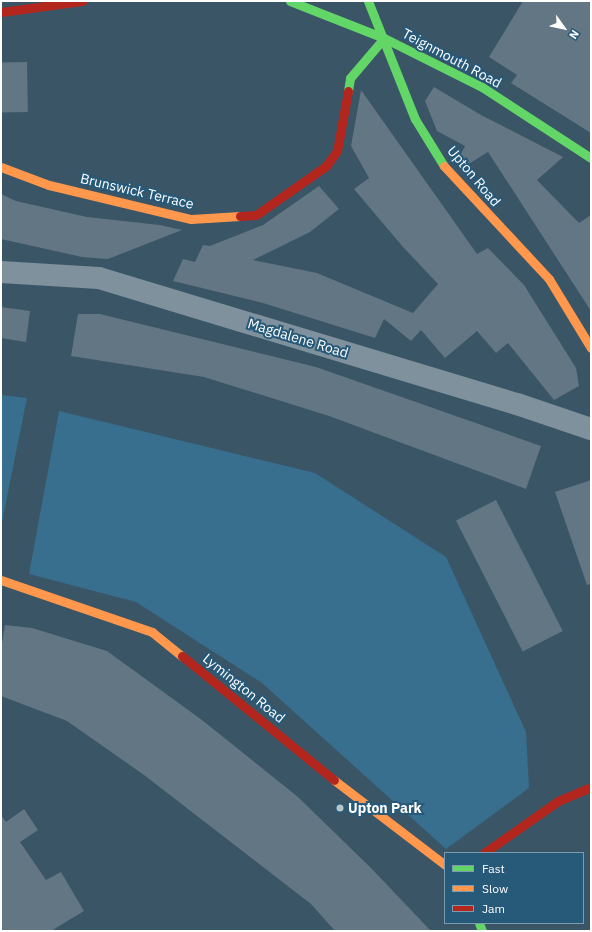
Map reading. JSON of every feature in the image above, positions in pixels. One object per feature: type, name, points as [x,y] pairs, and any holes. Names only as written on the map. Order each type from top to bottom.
[{"type":"street","points":[[1,12],[82,1]]},
{"type":"street","name":"Teignmouth Road","points":[[290,1],[384,38],[482,87],[591,158]]},
{"type":"street","name":"Upton Road","points":[[368,1],[415,119],[442,164],[549,279],[591,348]]},
{"type":"street","name":"Brunswick Terrace","points":[[1,167],[49,185],[191,219],[256,215],[326,166],[337,150],[350,78],[384,38]]},
{"type":"street","name":"Magdalene Road","points":[[1,272],[99,278],[517,404],[591,429]]},
{"type":"street","name":"Lymington Road","points":[[1,580],[152,632],[374,813],[444,864]]},
{"type":"street","points":[[485,852],[558,801],[591,787]]},
{"type":"shaded area","points":[[1,395],[27,398],[1,527]]},
{"type":"shaded area","points":[[59,411],[315,473],[446,557],[526,732],[529,788],[446,849],[262,683],[136,602],[29,574]]},
{"type":"building","points":[[523,1],[591,1],[591,133],[511,83],[517,75],[489,57]]},
{"type":"building","points":[[1,62],[27,62],[28,112],[2,112]]},
{"type":"building","points":[[434,87],[481,115],[563,157],[537,180],[579,223],[591,215],[591,311],[488,152],[462,168],[457,162],[465,146],[437,131],[425,101]]},
{"type":"building","points":[[361,90],[477,254],[488,248],[524,285],[576,368],[579,386],[554,400],[508,343],[496,353],[477,331],[445,358],[421,330],[411,341],[384,319],[375,338],[263,303],[173,281],[183,259],[195,262],[203,245],[210,246],[263,225],[319,186],[339,209],[310,232],[253,260],[317,273],[413,313],[438,284],[403,247],[354,189],[369,178],[351,146]]},
{"type":"building","points":[[1,194],[16,201],[87,217],[160,225],[182,230],[108,259],[82,257],[1,239]]},
{"type":"building","points":[[1,307],[30,311],[26,342],[1,338]]},
{"type":"building","points":[[78,314],[100,314],[316,367],[541,446],[526,489],[329,416],[204,377],[71,356]]},
{"type":"building","points":[[591,480],[591,584],[587,585],[555,492]]},
{"type":"building","points":[[496,500],[563,631],[523,651],[456,520]]},
{"type":"building","points":[[5,625],[32,628],[107,651],[202,720],[298,797],[371,868],[431,931],[335,931],[311,904],[144,775],[67,721],[1,696],[1,649]]},
{"type":"building","points":[[24,809],[38,830],[20,842],[46,880],[61,872],[84,911],[51,931],[1,931],[1,815],[6,822]]},
{"type":"traffic: fast","points":[[290,1],[384,38],[482,87],[591,158]]},
{"type":"traffic: fast","points":[[368,1],[415,119],[444,166]]},
{"type":"traffic: fast","points":[[348,91],[350,78],[384,38]]},
{"type":"traffic: fast","points":[[479,924],[482,931]]},
{"type":"traffic: slow","points":[[444,166],[549,279],[591,348]]},
{"type":"traffic: slow","points":[[1,167],[49,185],[191,219],[240,216]]},
{"type":"traffic: slow","points":[[1,580],[152,632],[182,656]]},
{"type":"traffic: slow","points":[[334,780],[444,864]]},
{"type":"traffic: jam","points":[[1,12],[82,1]]},
{"type":"traffic: jam","points":[[240,216],[256,215],[326,166],[337,151],[348,91]]},
{"type":"traffic: jam","points":[[182,656],[334,780]]},
{"type":"traffic: jam","points":[[485,852],[558,801],[591,787]]},
{"type":"place","name":"Upton Park","points":[[340,808]]}]
